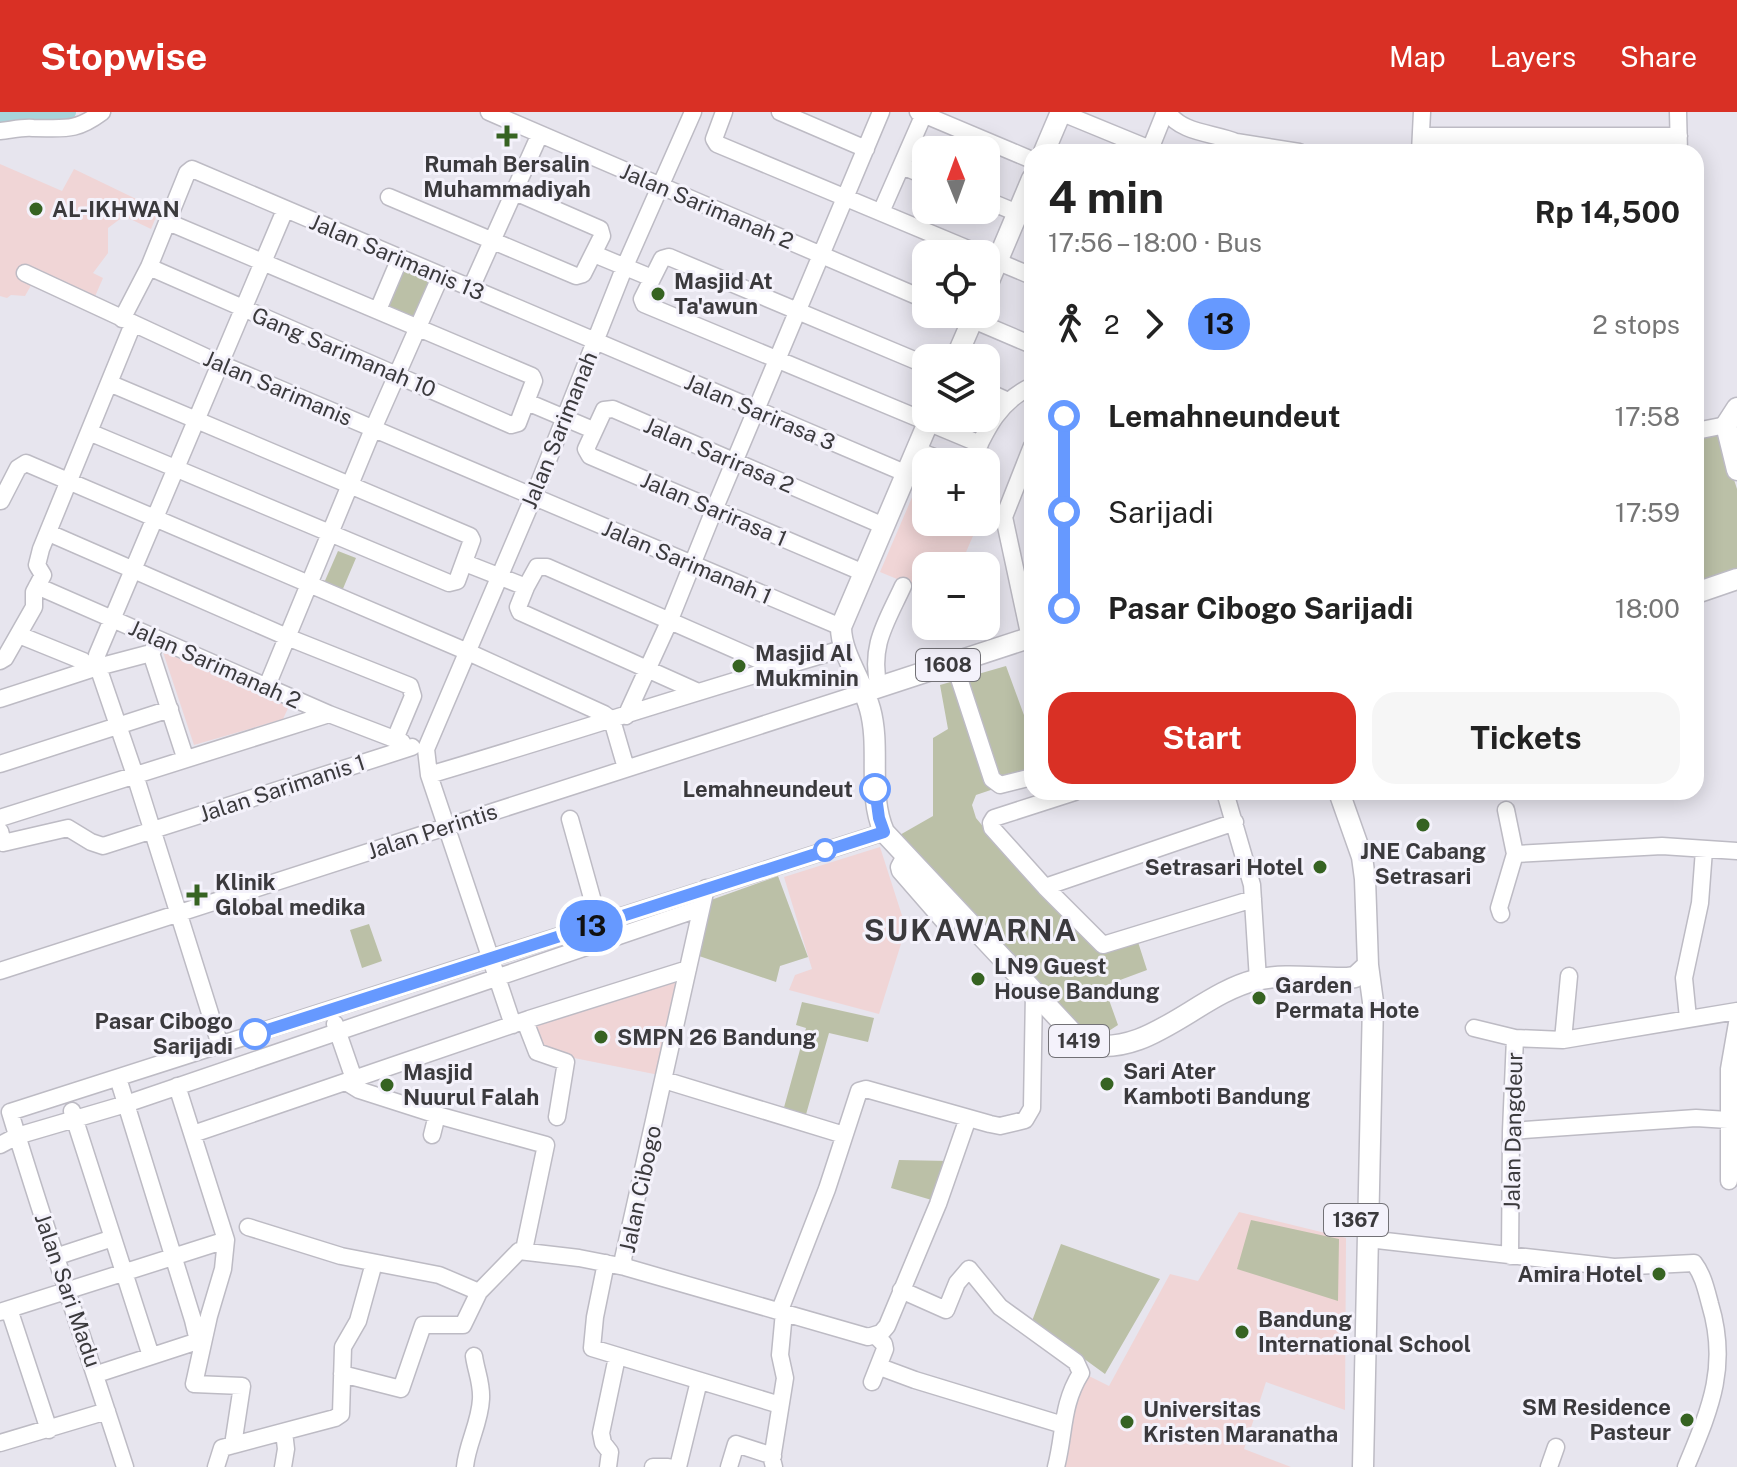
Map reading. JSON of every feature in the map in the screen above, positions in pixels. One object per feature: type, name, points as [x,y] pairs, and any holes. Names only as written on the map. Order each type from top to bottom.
[{"type":"main road","points":[[1047,144],[1060,112]]},
{"type":"main road","points":[[1000,244],[1024,217]]},
{"type":"main road","points":[[1731,417],[1737,470]]},
{"type":"main road","points":[[884,832],[878,815],[871,690],[846,648],[841,627],[912,460]]},
{"type":"main road","points":[[1704,590],[1737,579]]},
{"type":"main road","name":"1608","points":[[871,690],[1024,640]]},
{"type":"main road","name":"1367","points":[[1342,800],[1364,868],[1368,965],[1373,1002],[1363,1467]]},
{"type":"main road","name":"1419","points":[[884,832],[1082,1043],[1095,1047],[1136,1041],[1216,996],[1258,980],[1348,978]]},
{"type":"main road","points":[[1348,978],[1355,977],[1368,965]]},
{"type":"main road","name":"1367","points":[[1348,978],[1355,983],[1360,1002],[1351,1467]]},
{"type":"street","points":[[0,131],[60,119],[83,126],[102,112]]},
{"type":"street","name":"Jalan Sarimanah","points":[[419,748],[468,652],[625,266],[693,112]]},
{"type":"street","points":[[780,112],[866,149]]},
{"type":"street","points":[[626,768],[619,718],[648,669],[694,565],[714,510],[881,112]]},
{"type":"street","points":[[1060,112],[1136,144]]},
{"type":"street","points":[[1166,112],[1172,120],[1230,144]]},
{"type":"street","points":[[1153,144],[1166,112]]},
{"type":"street","points":[[1422,112],[1421,144],[1679,144],[1678,112]]},
{"type":"street","name":"Jalan Sarimanah 2","points":[[493,113],[912,294]]},
{"type":"street","points":[[881,212],[921,113],[1024,157]]},
{"type":"street","points":[[718,114],[714,139],[717,144],[948,240]]},
{"type":"street","points":[[471,288],[540,134]]},
{"type":"street","points":[[902,166],[912,170]]},
{"type":"street","name":"Jalan Sarimanis 13","points":[[168,222],[191,169],[594,342]]},
{"type":"street","points":[[389,197],[576,276],[583,274],[602,236],[600,229],[515,192]]},
{"type":"street","points":[[1000,206],[1024,216]]},
{"type":"street","points":[[220,1045],[119,726],[95,668],[111,618],[285,210]]},
{"type":"street","points":[[0,661],[5,658],[34,607],[34,592],[43,575],[37,565],[38,559],[109,383],[128,322],[168,222],[533,377],[527,402],[593,430]]},
{"type":"street","points":[[594,254],[652,278]]},
{"type":"street","points":[[912,359],[669,257],[662,259],[642,299],[644,304],[912,413]]},
{"type":"street","points":[[378,310],[400,258]]},
{"type":"street","points":[[1000,262],[1024,273]]},
{"type":"street","name":"Gang Sarimanah 10","points":[[149,267],[511,425],[518,423],[527,402]]},
{"type":"street","name":"Jalan Sarimanis","points":[[25,273],[221,364],[533,498]]},
{"type":"street","points":[[267,686],[373,429],[441,275]]},
{"type":"street","points":[[994,328],[1024,341]]},
{"type":"street","name":"Jalan Sarirasa 3","points":[[594,342],[912,476]]},
{"type":"street","points":[[89,432],[449,583],[457,581],[465,563],[471,537],[109,383]]},
{"type":"street","points":[[978,448],[993,418],[1008,401],[1024,391]]},
{"type":"street","points":[[1000,397],[1008,401]]},
{"type":"street","name":"Jalan Sarirasa 2","points":[[593,430],[604,410],[613,409],[884,526]]},
{"type":"street","points":[[1704,428],[1731,417]]},
{"type":"street","name":"Jalan Sarirasa 1","points":[[593,430],[586,449],[590,456],[864,573]]},
{"type":"street","points":[[954,432],[980,444]]},
{"type":"street","points":[[3,490],[24,463],[619,718]]},
{"type":"street","points":[[1024,465],[1004,517],[1024,607]]},
{"type":"street","name":"Jalan Sarimanah 1","points":[[533,498],[841,627]]},
{"type":"street","points":[[49,533],[287,637],[410,686],[413,696],[395,739]]},
{"type":"street","points":[[465,563],[526,587]]},
{"type":"street","points":[[696,691],[520,612],[518,607],[537,567],[547,567],[777,668]]},
{"type":"street","name":"Jalan Sarimanah 2","points":[[37,586],[111,618],[155,647],[267,686],[329,714],[419,748]]},
{"type":"street","points":[[871,690],[876,648],[903,586]]},
{"type":"street","points":[[19,635],[95,668]]},
{"type":"street","points":[[0,699],[155,647],[185,757]]},
{"type":"street","points":[[429,775],[619,718],[696,691],[846,648]]},
{"type":"street","points":[[954,663],[991,777],[1000,785],[1024,780]]},
{"type":"street","name":"Jalan Perintis","points":[[0,971],[871,690]]},
{"type":"street","points":[[0,764],[170,709]]},
{"type":"street","points":[[0,818],[185,757],[329,714]]},
{"type":"street","points":[[419,748],[496,977],[537,1052],[566,1062],[557,1117]]},
{"type":"street","name":"Jalan Sarimanis 1","points":[[1,841],[68,828],[103,846],[419,748]]},
{"type":"street","points":[[1050,800],[994,818],[992,828],[1045,887],[1106,946],[1253,899]]},
{"type":"street","points":[[1228,800],[1253,899],[1258,980]]},
{"type":"street","points":[[1501,914],[1499,908],[1515,854],[1506,810]]},
{"type":"street","points":[[570,819],[599,923]]},
{"type":"street","points":[[1045,887],[1235,822]]},
{"type":"street","points":[[5,1110],[67,1095],[884,832]]},
{"type":"street","points":[[1515,854],[1662,846],[1737,851]]},
{"type":"street","points":[[1688,1018],[1684,978],[1700,903],[1704,850]]},
{"type":"street","points":[[906,854],[900,871],[947,925]]},
{"type":"street","name":"Jalan Cibogo","points":[[706,888],[623,1259],[625,1267],[868,1337],[876,1336]]},
{"type":"street","points":[[0,1145],[17,1136],[126,1104],[701,908]]},
{"type":"street","points":[[193,1134],[688,969]]},
{"type":"street","points":[[1563,1040],[1569,976]]},
{"type":"street","points":[[729,1467],[736,1444],[774,1462],[785,1378],[780,1355],[782,1311],[858,1094],[866,1089],[1000,1126],[1019,1123],[1029,1116],[1032,1108],[1034,992]]},
{"type":"street","points":[[330,1010],[350,1080],[359,1090],[546,1145],[524,1250]]},
{"type":"street","name":"Jalan Dangdeur","points":[[1510,1256],[1515,1038],[1563,1040],[1737,1011]]},
{"type":"street","points":[[1729,1181],[1729,1069],[1737,1023]]},
{"type":"street","points":[[1474,1028],[1515,1038]]},
{"type":"street","points":[[97,1374],[198,1341],[118,1078]]},
{"type":"street","points":[[664,1080],[844,1135]]},
{"type":"street","points":[[177,1086],[226,1240],[223,1269],[194,1384],[242,1386],[233,1445]]},
{"type":"street","points":[[67,1095],[151,1356]]},
{"type":"street","name":"Jalan Sari Madu","points":[[5,1110],[17,1136],[125,1467]]},
{"type":"street","points":[[432,1135],[437,1115]]},
{"type":"street","points":[[872,1382],[885,1349],[876,1336],[887,1326],[938,1204],[968,1118]]},
{"type":"street","points":[[1511,1131],[1696,1118],[1728,1120]]},
{"type":"street","points":[[248,1227],[374,1263],[439,1275],[479,1292]]},
{"type":"street","points":[[55,1257],[113,1238]]},
{"type":"street","points":[[1368,1239],[1614,1267],[1694,1263],[1702,1274],[1716,1323],[1719,1365],[1711,1405],[1686,1467]]},
{"type":"street","points":[[49,1430],[5,1310],[226,1240]]},
{"type":"street","points":[[342,1374],[401,1389],[423,1325],[463,1325],[479,1292],[509,1259],[524,1250],[625,1267]]},
{"type":"street","points":[[216,1467],[222,1448],[338,1417],[342,1408],[343,1347],[358,1321],[374,1263]]},
{"type":"street","points":[[606,1263],[591,1346],[617,1357],[780,1405]]},
{"type":"street","points":[[901,1290],[946,1310],[957,1283],[969,1269],[1000,1307],[1076,1362],[1081,1373],[1070,1390],[1065,1408],[1056,1467]]},
{"type":"street","points":[[465,1467],[481,1400],[480,1373],[474,1356]]},
{"type":"street","points":[[608,1467],[610,1452],[603,1443],[601,1433],[617,1357]]},
{"type":"street","points":[[880,1367],[1063,1425]]},
{"type":"street","points":[[678,1467],[699,1381]]},
{"type":"street","points":[[0,1443],[107,1411]]},
{"type":"street","points":[[283,1467],[286,1449],[284,1432]]},
{"type":"street","points":[[1549,1467],[1556,1447]]},
{"type":"street","points":[[653,1467],[668,1467]]},
{"type":"shaded area","points":[[0,164],[62,191],[74,169],[159,210],[151,229],[124,216],[108,228],[108,253],[93,273],[103,278],[93,301],[38,273],[25,296],[0,296]]},
{"type":"shaded area","points":[[912,497],[912,536],[973,536],[966,552],[912,552],[912,585],[880,572]]},
{"type":"shaded area","points":[[163,652],[290,704],[283,719],[194,745]]},
{"type":"shaded area","points":[[880,847],[906,928],[879,1014],[789,990],[795,975],[812,969],[784,877]]},
{"type":"shaded area","name":"SMPN 26 Bandung","points":[[681,974],[659,1075],[539,1051],[530,1023]]},
{"type":"shaded area","name":"Bandung International School","points":[[1239,1212],[1346,1238],[1345,1410],[1266,1382],[1244,1449],[1291,1467],[1059,1467],[1085,1374],[1109,1386],[1170,1274],[1198,1281]]},
{"type":"green space","points":[[401,266],[433,279],[416,322],[383,310]]},
{"type":"green space","points":[[1717,427],[1737,489],[1737,572],[1704,582],[1704,431]]},
{"type":"green space","points":[[338,551],[356,558],[342,591],[324,583]]},
{"type":"green space","points":[[1006,666],[1024,715],[1024,779],[976,795],[972,805],[976,818],[1034,888],[1099,953],[1138,942],[1147,970],[1104,986],[1118,1025],[1101,1036],[1073,1022],[898,836],[933,816],[933,738],[948,729],[940,685]]},
{"type":"green space","points":[[778,876],[808,957],[780,966],[776,982],[699,956],[711,900]]},
{"type":"green space","points":[[369,924],[382,961],[362,968],[350,930]]},
{"type":"green space","points":[[802,1002],[874,1018],[868,1042],[829,1033],[805,1118],[783,1111],[806,1028],[796,1025]]},
{"type":"green space","points":[[899,1160],[949,1161],[935,1201],[891,1188]]},
{"type":"green space","points":[[1251,1220],[1339,1239],[1338,1301],[1237,1269]]},
{"type":"green space","points":[[1061,1244],[1160,1279],[1105,1374],[1032,1321]]},
{"type":"waterway","points":[[0,113],[53,119],[67,112]]},
{"type":"bus line","name":"13","points":[[255,1034],[884,832],[875,789]]},
{"type":"place","name":"Rumah Bersalin Muhammadiyah","points":[[507,136]]},
{"type":"place","name":"AL-IKHWAN","points":[[36,209]]},
{"type":"place","name":"Masjid At Ta'awun","points":[[658,294]]},
{"type":"place","name":"Masjid Al Mukminin","points":[[739,666]]},
{"type":"place","name":"Lemahneundeut","points":[[875,789]]},
{"type":"place","name":"JNE Cabang Setrasari","points":[[1423,825]]},
{"type":"place","name":"Setrasari Hotel","points":[[1320,867]]},
{"type":"place","name":"Klinik Global medika","points":[[197,895]]},
{"type":"place","name":"LN9 Guest House Bandung","points":[[978,979]]},
{"type":"place","name":"Garden Permata Hote","points":[[1259,998]]},
{"type":"place","name":"Pasar Cibogo Sarijadi","points":[[255,1034]]},
{"type":"place","name":"SMPN 26 Bandung","points":[[601,1037]]},
{"type":"place","name":"Sari Ater Kamboti Bandung","points":[[1107,1084]]},
{"type":"place","name":"Masjid Nuurul Falah","points":[[387,1085]]},
{"type":"place","name":"Amira Hotel","points":[[1659,1274]]},
{"type":"place","name":"Bandung International School","points":[[1242,1332]]},
{"type":"place","name":"SM Residence Pasteur","points":[[1687,1420]]},
{"type":"place","name":"Universitas Kristen Maranatha","points":[[1127,1422]]},
{"type":"district","name":"SUKAWARNA","points":[[971,931]]}]
